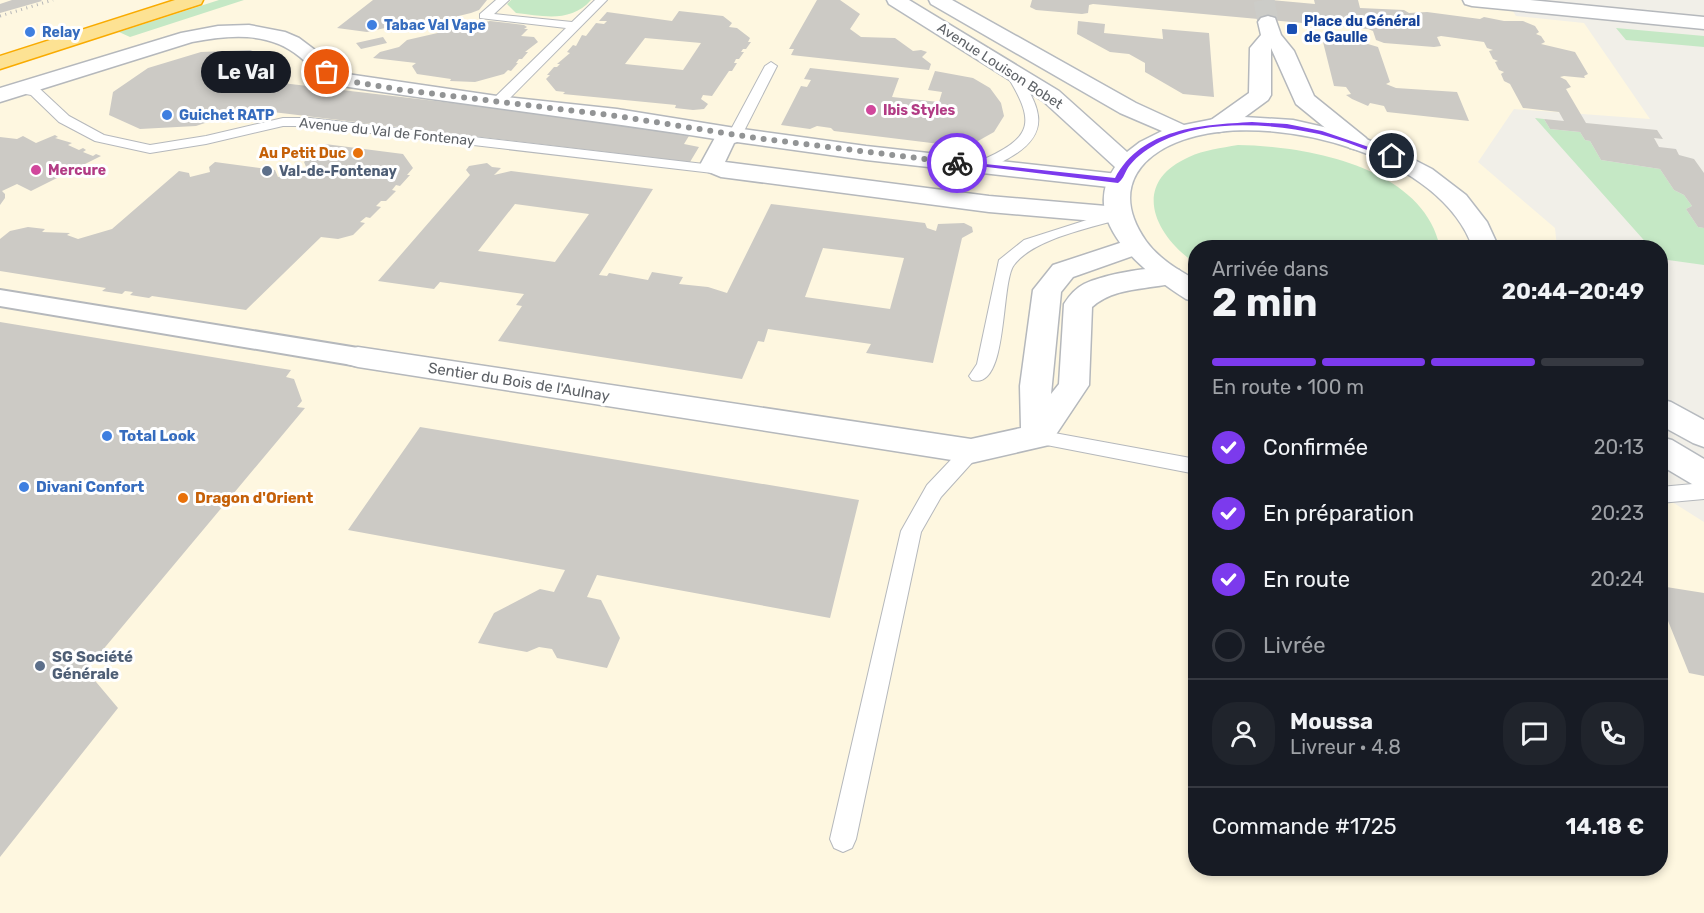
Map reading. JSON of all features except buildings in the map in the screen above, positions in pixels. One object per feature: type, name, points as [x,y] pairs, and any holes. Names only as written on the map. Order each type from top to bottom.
[{"type":"highway","points":[[0,63],[194,0]]},
{"type":"street","name":"Avenue Louison Bobet","points":[[896,0],[1051,96],[1122,173]]},
{"type":"street","name":"Avenue Louison Bobet","points":[[938,0],[1128,108],[1182,132]]},
{"type":"street","points":[[1472,0],[1704,23]]},
{"type":"street","points":[[1219,125],[1260,95],[1260,48],[1270,29],[1284,51],[1304,99],[1358,143]]},
{"type":"street","name":"Avenue du Val de Fontenay","points":[[10,92],[179,40],[207,34],[259,32],[278,35],[292,41],[327,72],[342,80],[617,116],[735,135],[980,166],[1122,173]]},
{"type":"street","points":[[1188,288],[1168,276],[1135,246],[1118,215],[1115,198],[1122,173],[1140,151],[1159,140],[1182,132],[1219,125],[1287,126],[1358,143],[1392,156],[1449,192],[1469,214],[1484,240]]},
{"type":"street","points":[[721,170],[715,168],[713,162],[725,139],[735,135]]},
{"type":"street","name":"Avenue du Val de Fontenay","points":[[721,170],[989,204],[1118,215]]},
{"type":"street","points":[[1038,437],[1035,386],[1047,290],[1063,271],[1135,246]]},
{"type":"street","points":[[1038,437],[1074,385],[1078,304],[1094,291],[1112,284],[1168,276]]},
{"type":"street","name":"Sentier du Bois de l'Aulnay","points":[[0,298],[358,357],[971,451],[1038,437]]},
{"type":"street","points":[[1668,415],[1704,435]]},
{"type":"street","points":[[1668,454],[1704,474]]},
{"type":"lane","points":[[503,0],[484,16],[575,26]]},
{"type":"lane","points":[[497,102],[601,0]]},
{"type":"lane","points":[[735,135],[771,66]]},
{"type":"lane","points":[[980,166],[1012,150],[1030,133],[1034,112],[1009,69]]},
{"type":"lane","name":"Avenue du Val de Fontenay","points":[[10,92],[35,93],[64,119],[100,138],[150,149],[206,140],[283,122],[310,122],[721,170]]},
{"type":"lane","points":[[978,376],[986,366],[1005,264],[1030,243],[1118,215]]},
{"type":"lane","points":[[1038,437],[1188,465]]},
{"type":"lane","points":[[843,839],[910,531],[934,491],[971,451]]},
{"type":"lane","points":[[1668,494],[1704,491]]},
{"type":"shaded area","points":[[0,0],[1506,0],[1516,16],[1584,23],[1650,119],[1514,109],[1478,162],[1555,228],[1556,240],[1188,240],[1188,876],[1668,876],[1668,499],[1704,522],[1704,913],[0,913]]},
{"type":"green space","points":[[219,0],[244,0],[130,37],[119,32]]},
{"type":"green space","points":[[511,0],[591,0],[575,12],[546,16],[516,13],[507,4]]},
{"type":"green space","points":[[1616,28],[1704,36],[1704,47],[1626,40]]},
{"type":"green space","points":[[1535,118],[1544,119],[1550,129],[1580,132],[1585,140],[1590,141],[1601,160],[1660,169],[1674,190],[1684,195],[1692,206],[1686,209],[1698,227],[1704,228],[1704,265],[1668,260],[1668,240],[1644,240]]},
{"type":"green space","points":[[1238,145],[1266,146],[1296,150],[1358,166],[1387,180],[1411,197],[1429,220],[1437,240],[1188,240],[1188,257],[1168,238],[1160,224],[1154,209],[1154,195],[1159,181],[1171,168],[1189,157]]},
{"type":"tunnel","points":[[1264,0],[1268,22]]},
{"type":"railway","points":[[0,16],[53,0]]},
{"type":"way so far","points":[[327,72],[342,80],[402,90],[617,116],[756,138],[957,163]]},
{"type":"place","name":"Tabac Val Vape","points":[[372,25]]},
{"type":"place","name":"Place du Général de Gaulle","points":[[1292,29]]},
{"type":"place","name":"Relay","points":[[30,32]]},
{"type":"place","name":"Le Val","points":[[327,72]]},
{"type":"place","name":"Ibis Styles","points":[[871,110]]},
{"type":"place","name":"Guichet RATP","points":[[167,115]]},
{"type":"place","name":"Au Petit Duc","points":[[358,153]]},
{"type":"place","name":"Mercure","points":[[36,170]]},
{"type":"place","name":"Val-de-Fontenay","points":[[267,171]]},
{"type":"place","name":"Total Look","points":[[107,436]]},
{"type":"place","name":"Divani Confort","points":[[24,487]]},
{"type":"place","name":"Dragon d'Orient","points":[[183,498]]},
{"type":"place","name":"SG Société Générale","points":[[40,666]]},
{"type":"route","points":[[957,163],[1118,181],[1126,164],[1140,151],[1159,140],[1200,127],[1252,124],[1287,126],[1322,133],[1392,156]]}]
